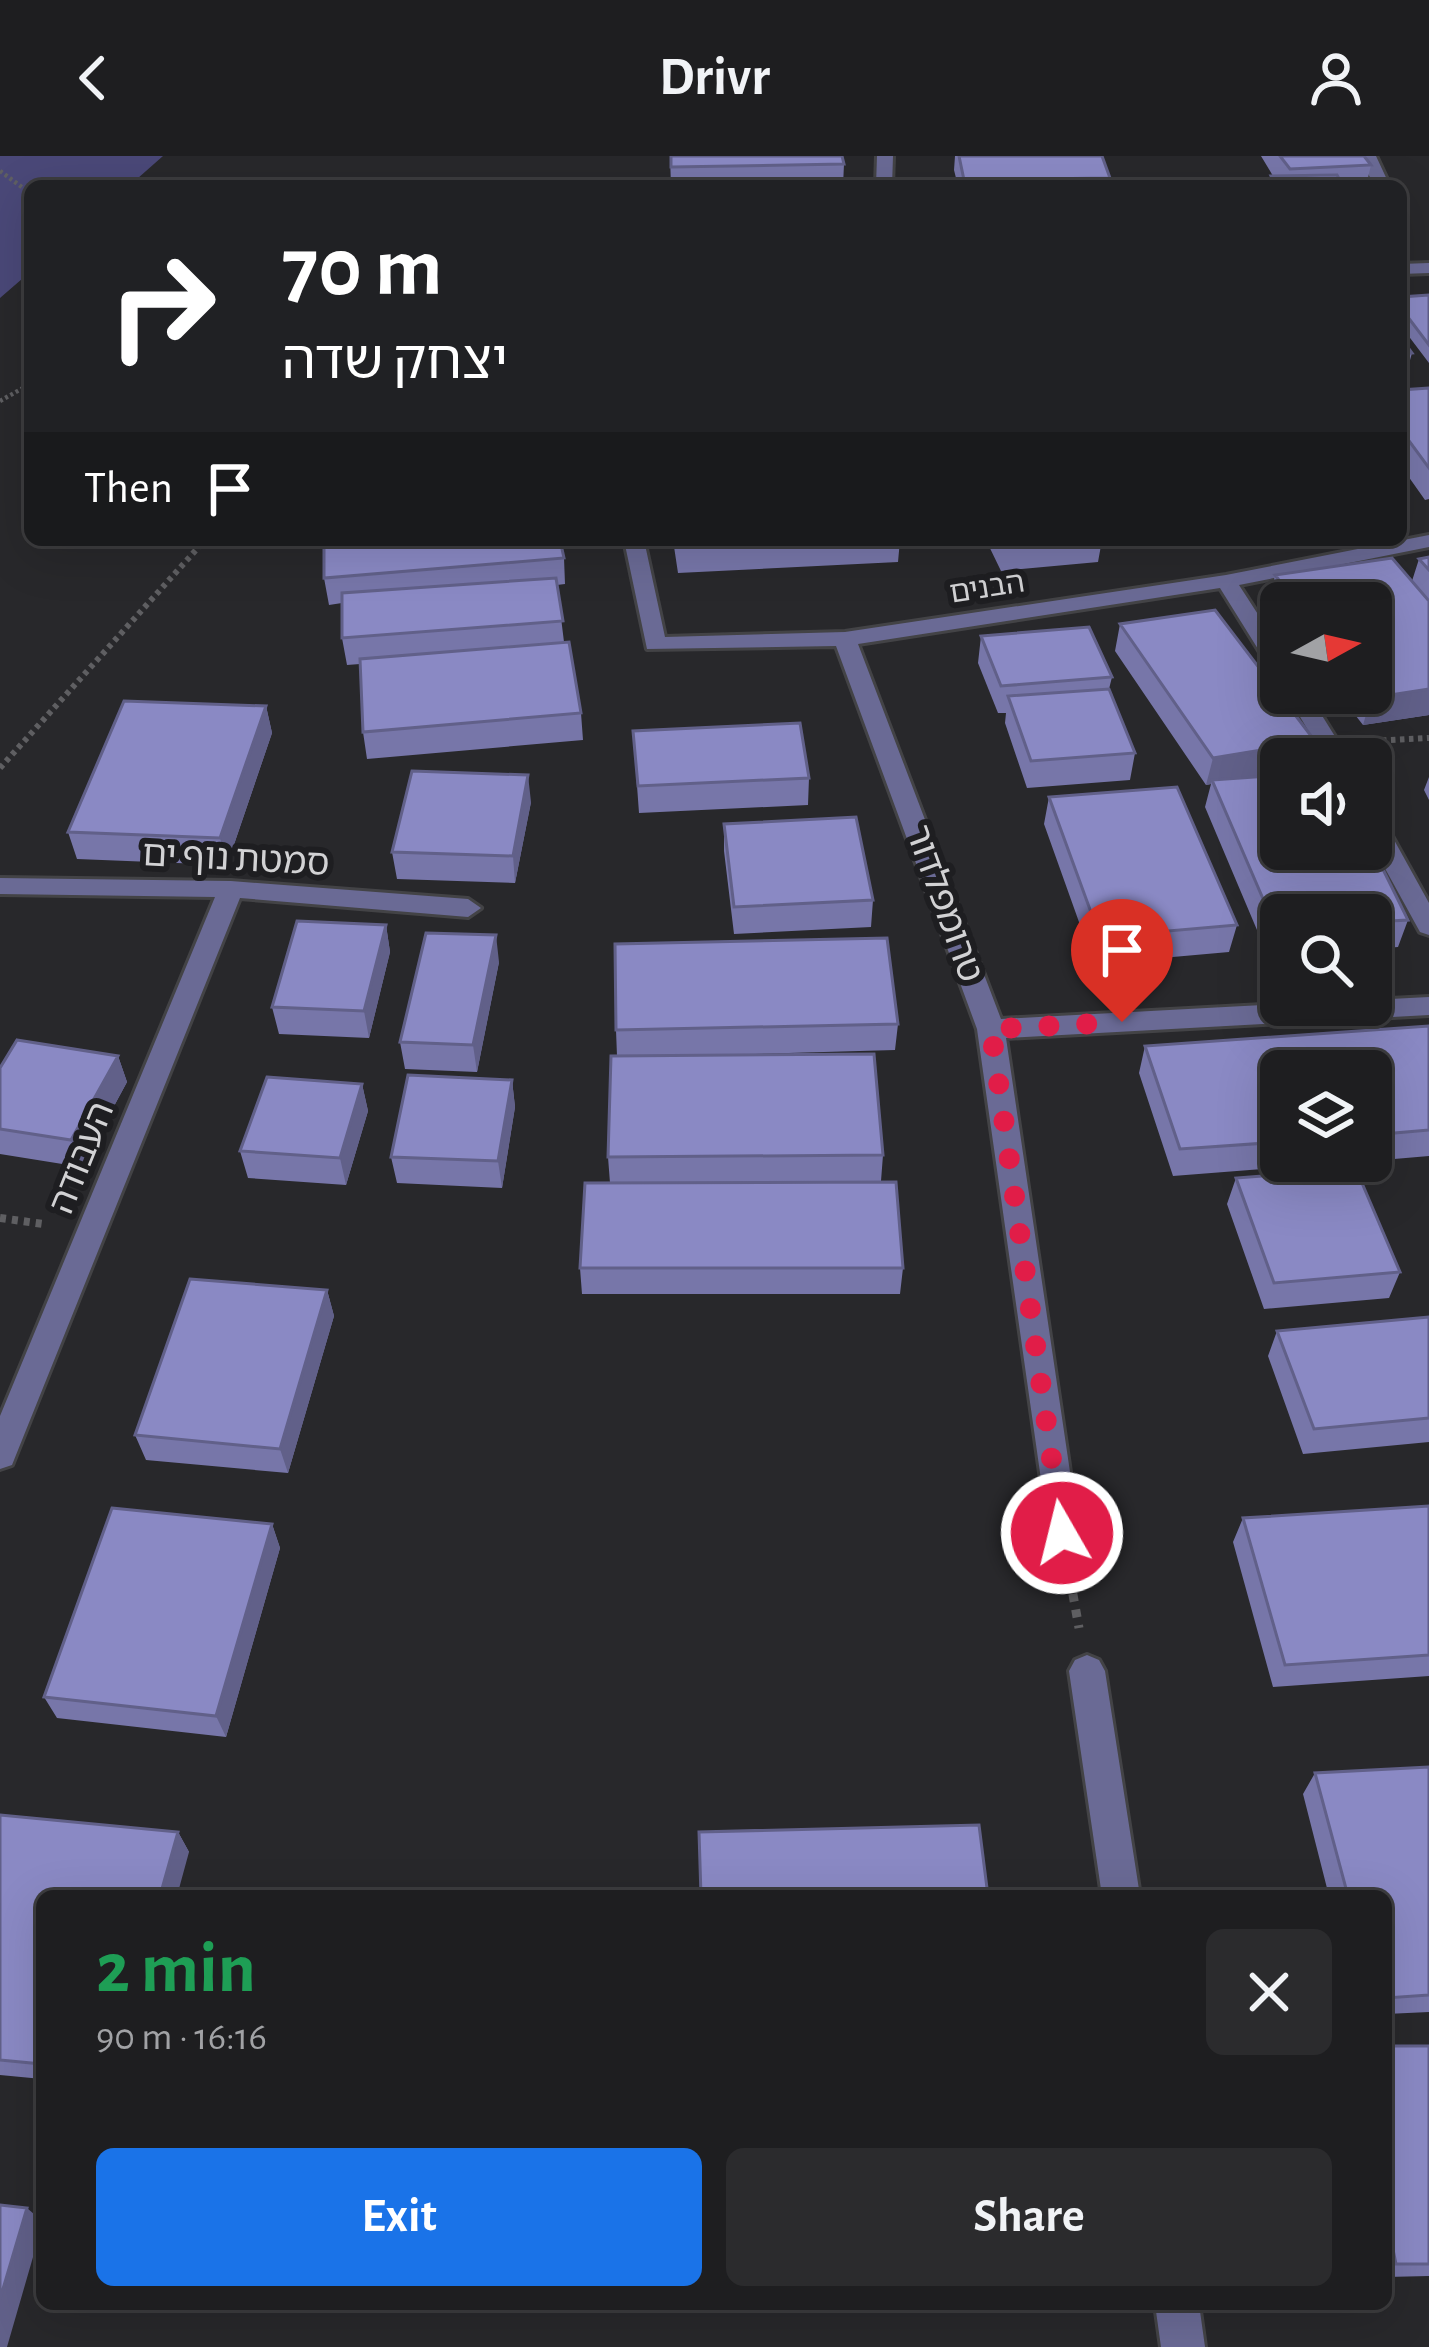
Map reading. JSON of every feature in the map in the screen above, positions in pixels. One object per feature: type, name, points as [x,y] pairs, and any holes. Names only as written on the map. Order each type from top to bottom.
[{"type":"street","name":"הבנים","points":[[635,546],[655,644],[845,640],[1226,581],[1404,546]]},
{"type":"street","points":[[1226,581],[1260,635]]},
{"type":"street","name":"טרומפלדור","points":[[845,640],[991,1029],[1062,1533]]},
{"type":"street","points":[[1392,858],[1429,926]]},
{"type":"street","name":"סמטת נוף ים","points":[[0,886],[231,889],[468,908]]},
{"type":"street","name":"העבודה","points":[[0,1455],[231,889]]},
{"type":"street","points":[[991,1029],[1429,1006]]},
{"type":"street","points":[[1087,1671],[1120,1890]]},
{"type":"street","points":[[1178,2310],[1183,2347]]},
{"type":"path","points":[[0,768],[200,546]]},
{"type":"path","points":[[1062,1533],[1087,1671]]},
{"type":"shaded area","points":[[0,156],[163,156],[136,180],[24,180],[24,277],[0,298]]},
{"type":"building","points":[[671,156],[842,156],[844,164],[671,167]]},
{"type":"building","points":[[959,156],[1102,156],[1110,178],[964,180]]},
{"type":"building","points":[[1280,156],[1364,156],[1371,165],[1290,169]]},
{"type":"building","points":[[1337,175],[1340,180],[1273,180],[1271,176]]},
{"type":"building","points":[[1429,295],[1429,345],[1407,316],[1407,297]]},
{"type":"building","points":[[1429,388],[1429,468],[1407,438],[1407,390]]},
{"type":"building","points":[[324,546],[561,546],[564,558],[324,578]]},
{"type":"building","points":[[1392,558],[1429,601],[1429,689],[1392,695],[1392,582],[1280,582],[1275,575]]},
{"type":"building","points":[[556,578],[563,621],[342,638],[342,593]]},
{"type":"building","points":[[1215,610],[1260,669],[1260,714],[1294,714],[1313,738],[1260,738],[1260,750],[1213,758],[1120,624]]},
{"type":"building","points":[[1089,627],[1112,677],[1001,686],[981,636]]},
{"type":"building","points":[[569,642],[581,713],[363,732],[360,659]]},
{"type":"building","points":[[1109,689],[1135,753],[1031,761],[1008,696]]},
{"type":"building","points":[[124,701],[266,706],[220,838],[68,832]]},
{"type":"building","points":[[800,723],[809,778],[638,786],[633,731]]},
{"type":"building","points":[[412,771],[528,775],[513,856],[392,852]]},
{"type":"building","points":[[1260,777],[1260,870],[1383,870],[1408,920],[1392,921],[1392,894],[1261,894],[1212,780]]},
{"type":"building","points":[[1177,787],[1237,925],[1100,937],[1049,797]]},
{"type":"building","points":[[856,817],[873,900],[734,907],[724,824]]},
{"type":"building","points":[[297,921],[386,925],[364,1011],[272,1007]]},
{"type":"building","points":[[426,933],[496,935],[473,1045],[400,1042]]},
{"type":"building","points":[[887,938],[898,1024],[616,1030],[615,944]]},
{"type":"building","points":[[1429,1026],[1429,1130],[1392,1133],[1392,1050],[1260,1050],[1260,1143],[1180,1149],[1145,1046]]},
{"type":"building","points":[[17,1040],[118,1056],[71,1140],[0,1129],[0,1068]]},
{"type":"building","points":[[874,1054],[883,1155],[608,1157],[611,1056]]},
{"type":"building","points":[[408,1075],[512,1080],[498,1161],[391,1157]]},
{"type":"building","points":[[267,1077],[362,1084],[340,1158],[240,1151]]},
{"type":"building","points":[[1236,1178],[1362,1182],[1400,1272],[1274,1283]]},
{"type":"building","points":[[896,1182],[903,1268],[580,1268],[585,1183]]},
{"type":"building","points":[[190,1279],[327,1290],[280,1449],[135,1435]]},
{"type":"building","points":[[1429,1317],[1429,1418],[1314,1429],[1277,1331]]},
{"type":"building","points":[[1429,1506],[1429,1655],[1285,1665],[1243,1518]]},
{"type":"building","points":[[112,1508],[272,1524],[216,1716],[44,1697]]},
{"type":"building","points":[[1429,1767],[1429,1995],[1392,1998],[1392,1890],[1346,1890],[1315,1773]]},
{"type":"building","points":[[0,1815],[178,1832],[162,1890],[36,1890],[36,2063],[0,2060]]},
{"type":"building","points":[[979,1825],[987,1890],[701,1890],[699,1832]]},
{"type":"building","points":[[1392,2046],[1429,2046],[1429,2264],[1396,2264],[1392,2244]]},
{"type":"building","points":[[0,2205],[27,2208],[0,2299]]},
{"type":"route","points":[[1062,1533],[991,1029],[1122,1022]]}]
